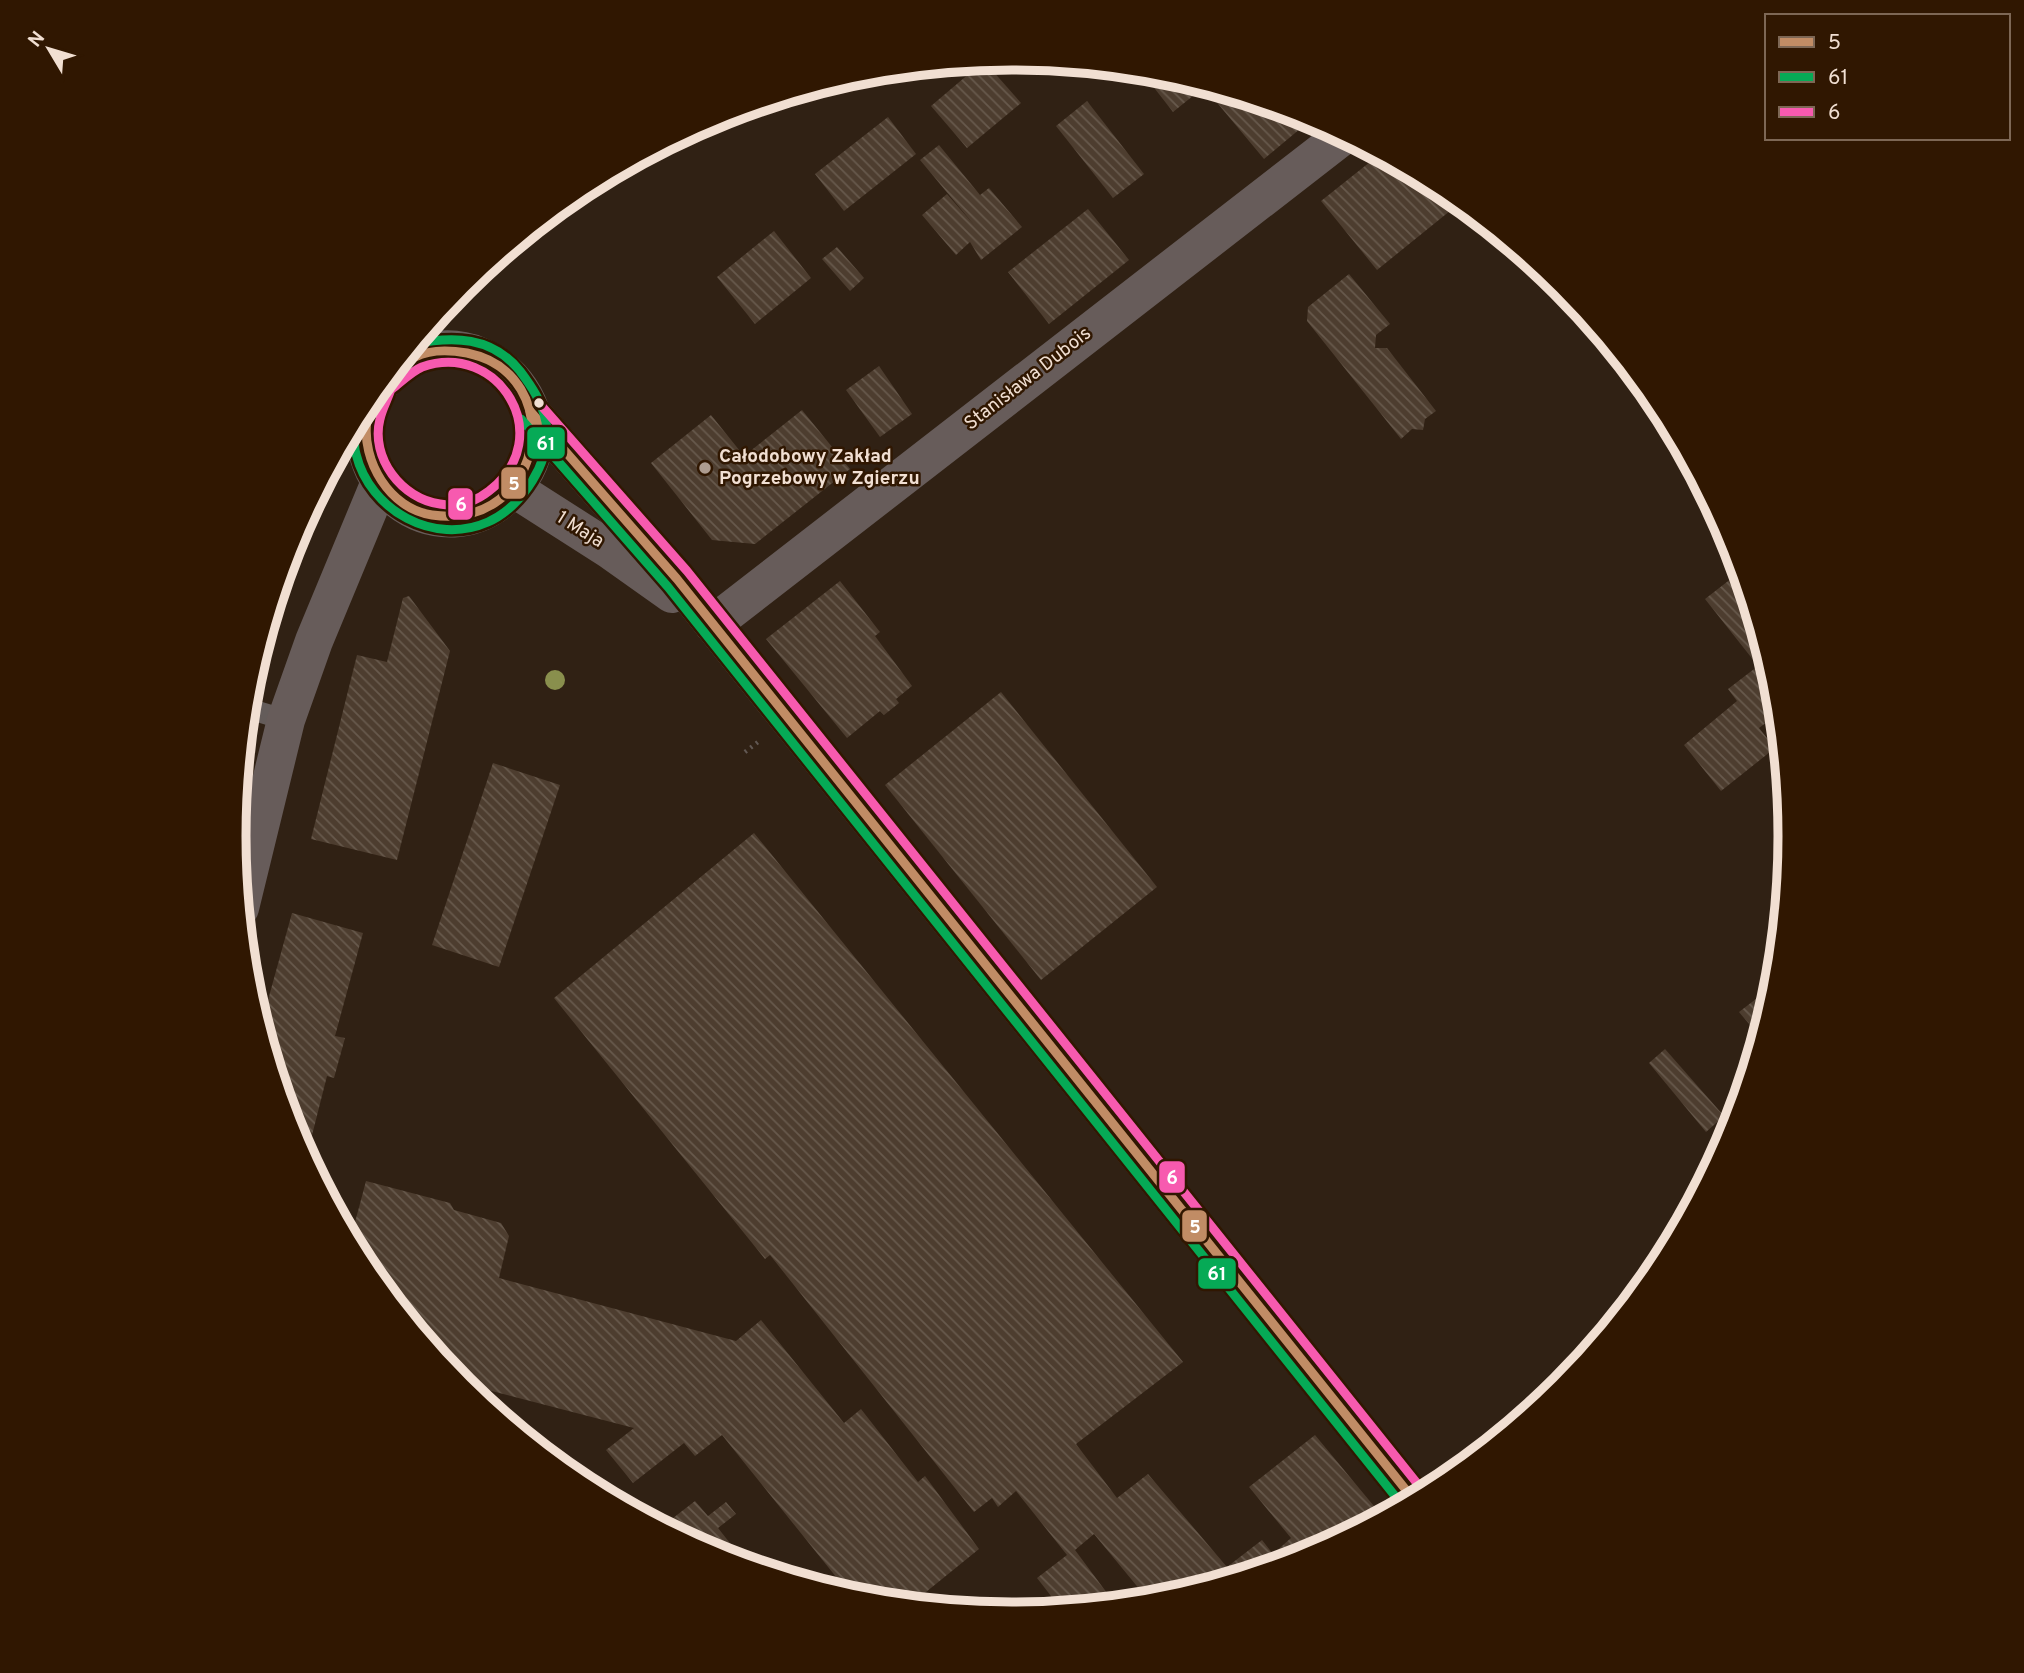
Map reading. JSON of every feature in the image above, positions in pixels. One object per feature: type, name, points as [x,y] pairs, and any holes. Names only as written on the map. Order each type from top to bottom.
[{"type":"street","name":"Stanisława Dubois","points":[[713,624],[1335,142]]},
{"type":"street","points":[[365,426],[364,432],[371,467],[393,494],[427,515],[451,518],[474,514],[495,504],[513,488],[527,464],[533,438],[530,411],[510,375],[439,328]]},
{"type":"street","points":[[412,360],[429,351],[453,349],[476,353]]},
{"type":"street","name":"1 Maja","points":[[530,411],[631,524],[713,624],[1408,1492]]},
{"type":"street","name":"1 Maja","points":[[513,488],[610,550],[713,624]]},
{"type":"street","points":[[247,880],[286,720],[314,641],[393,494]]},
{"type":"lane","points":[[256,711],[286,720]]},
{"type":"building","points":[[993,71],[1021,103],[967,148],[931,106],[971,72]]},
{"type":"building","points":[[1150,83],[1197,93],[1173,112]]},
{"type":"building","points":[[1212,97],[1302,127],[1264,159]]},
{"type":"building","points":[[1087,101],[1144,174],[1113,198],[1056,126]]},
{"type":"building","points":[[888,117],[916,154],[844,211],[815,174]]},
{"type":"building","points":[[939,145],[980,195],[989,188],[1022,227],[981,260],[970,242],[956,255],[922,215],[947,194],[975,226],[920,160]]},
{"type":"building","points":[[1372,160],[1452,209],[1377,270],[1321,201]]},
{"type":"building","points":[[1088,209],[1129,260],[1049,324],[1008,272]]},
{"type":"building","points":[[774,231],[811,278],[755,324],[717,277]]},
{"type":"building","points":[[837,247],[864,278],[850,291],[822,259]]},
{"type":"building","points":[[1349,274],[1390,324],[1376,335],[1375,348],[1387,348],[1436,411],[1425,419],[1423,430],[1412,429],[1401,439],[1307,321],[1308,307]]},
{"type":"building","points":[[879,366],[912,414],[880,437],[846,390]]},
{"type":"building","points":[[802,410],[850,469],[755,544],[712,540],[651,463],[711,415],[744,456]]},
{"type":"building","points":[[1733,577],[1764,687],[1769,720],[1759,728],[1773,749],[1721,791],[1684,745],[1737,701],[1728,689],[1758,666],[1705,599]]},
{"type":"building","points":[[840,581],[880,632],[875,636],[912,686],[896,699],[899,703],[884,715],[880,711],[847,738],[766,639]]},
{"type":"building","points":[[409,596],[450,651],[397,860],[311,839],[357,655],[387,662],[403,598]]},
{"type":"building","points":[[284,597],[260,688],[272,638]]},
{"type":"building","points":[[1001,692],[1157,887],[1041,980],[885,785]]},
{"type":"building","points":[[493,763],[560,785],[499,967],[432,945]]},
{"type":"building","points":[[754,833],[1183,1362],[1076,1444],[1117,1498],[1148,1474],[1227,1567],[1262,1540],[1273,1554],[1291,1538],[1249,1487],[1315,1435],[1377,1510],[1305,1545],[1258,1562],[1210,1577],[1141,1591],[1094,1534],[1075,1550],[1107,1593],[1102,1597],[1055,1601],[1037,1578],[1067,1555],[1016,1491],[998,1507],[992,1498],[974,1512],[770,1255],[765,1259],[554,998]]},
{"type":"building","points":[[292,913],[363,933],[335,1036],[345,1038],[334,1078],[327,1076],[310,1143],[286,1083],[266,1009]]},
{"type":"building","points":[[1762,994],[1753,1029],[1739,1012]]},
{"type":"building","points":[[1665,1049],[1724,1116],[1706,1132],[1649,1063]]},
{"type":"building","points":[[366,1181],[450,1203],[454,1210],[501,1223],[509,1236],[499,1278],[736,1341],[761,1320],[844,1423],[861,1409],[918,1482],[925,1476],[979,1549],[920,1597],[841,1583],[722,1435],[695,1456],[684,1443],[633,1483],[606,1450],[634,1428],[481,1388],[436,1342],[404,1303],[353,1228]]},
{"type":"building","points":[[695,1501],[708,1516],[726,1502],[736,1514],[718,1528],[737,1551],[719,1545],[668,1522]]},
{"type":"transit line","name":"61","points":[[354,444],[363,474],[375,492],[390,507],[426,526],[447,530],[488,522],[501,515],[523,494],[540,466],[547,437],[546,422],[536,395],[520,371],[497,351],[471,341],[427,342]]},
{"type":"transit line","name":"5","points":[[367,423],[369,451],[382,481],[391,493],[417,511],[432,515],[470,513],[500,499],[520,476],[530,448],[531,418],[521,389],[500,367],[467,353],[434,351],[414,357]]},
{"type":"transit line","name":"6","points":[[391,389],[380,419],[380,448],[392,474],[413,494],[440,504],[466,503],[489,491],[509,469],[519,445],[519,421],[510,399],[495,380],[474,367],[450,362],[422,367],[392,389]]},
{"type":"transit line","name":"6","points":[[539,403],[687,571],[1419,1486]]},
{"type":"transit line","name":"5","points":[[530,411],[677,579],[1408,1492]]},
{"type":"transit line","name":"61","points":[[521,419],[668,587],[1397,1499]]},
{"type":"place","name":"Całodobowy Zakład Pogrzebowy w Zgierzu","points":[[705,468]]}]
